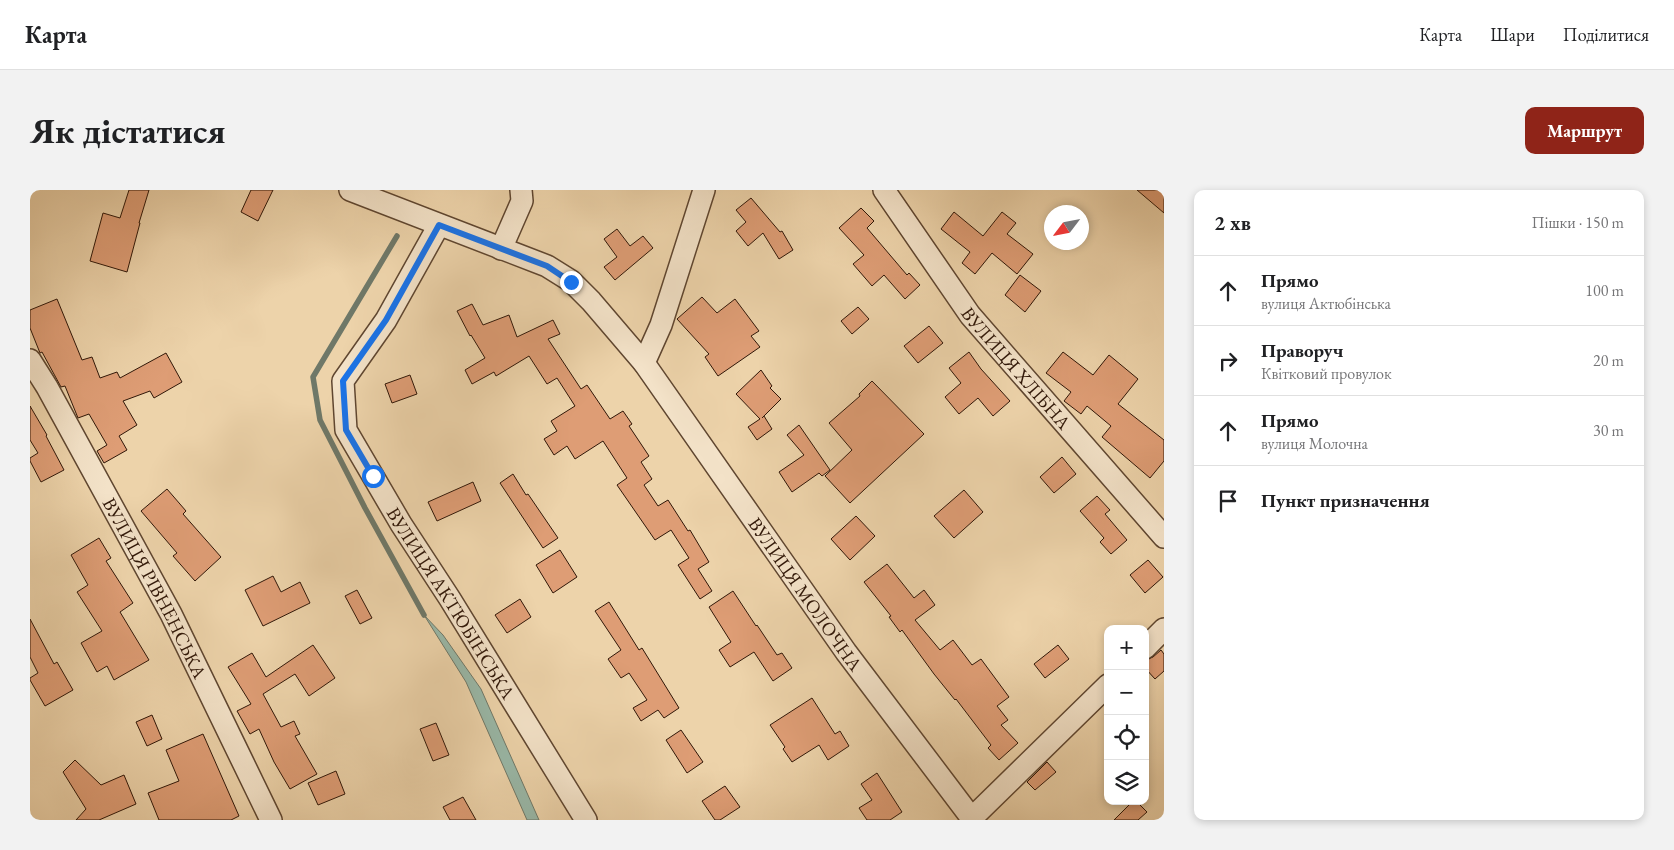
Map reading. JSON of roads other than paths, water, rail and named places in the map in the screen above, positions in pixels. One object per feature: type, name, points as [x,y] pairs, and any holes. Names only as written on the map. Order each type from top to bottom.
[{"type":"street","name":"ВУЛИЦЯ МОЛОЧНА","points":[[350,190],[547,266],[571,282],[591,300],[644,363],[846,652],[972,819]]},
{"type":"street","points":[[501,249],[522,201],[521,190]]},
{"type":"street","points":[[644,363],[661,325],[704,190]]},
{"type":"street","name":"ВУЛИЦЯ ХЛІБНА","points":[[884,190],[970,315],[1164,537]]},
{"type":"street","name":"ВУЛИЦЯ АКТЮБІНСЬКА","points":[[439,225],[386,320],[343,381],[346,430],[400,524],[456,607],[586,820]]},
{"type":"street","name":"ВУЛИЦЯ РІВНЕНСЬКА","points":[[30,360],[47,387],[171,614],[271,820]]},
{"type":"street","points":[[1149,644],[1164,629]]},
{"type":"street","points":[[972,819],[1104,688]]},
{"type":"waterway","points":[[397,236],[313,377],[320,420],[365,508],[424,615]]}]
